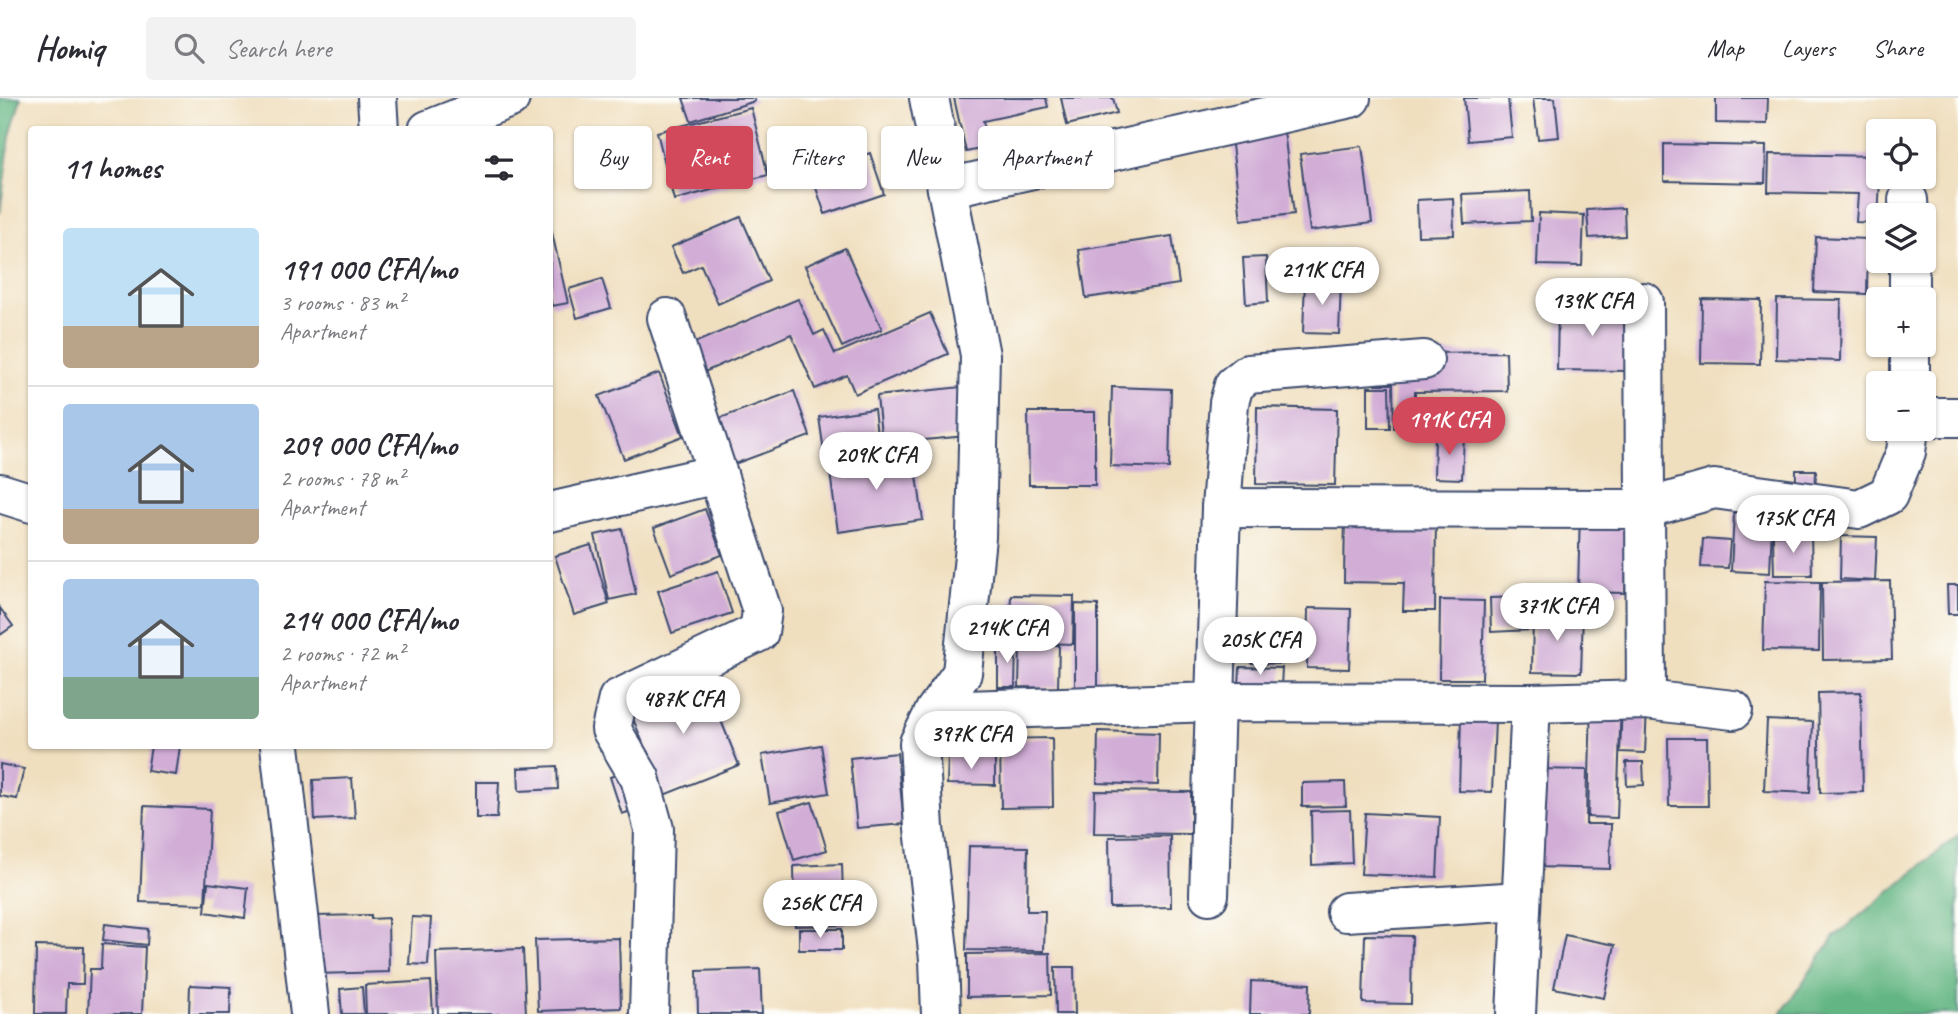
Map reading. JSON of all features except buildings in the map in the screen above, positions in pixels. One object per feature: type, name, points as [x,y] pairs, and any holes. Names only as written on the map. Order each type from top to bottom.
[{"type":"street","points":[[377,98],[379,126]]},
{"type":"street","points":[[438,126],[510,98]]},
{"type":"street","points":[[929,98],[935,126]]},
{"type":"street","points":[[964,184],[1351,98]]},
{"type":"street","points":[[941,1014],[939,959],[919,743],[935,712],[962,673],[976,537],[980,355],[947,189]]},
{"type":"street","points":[[1644,302],[1646,700]]},
{"type":"street","points":[[649,1014],[654,830],[640,778],[611,729],[618,699],[759,632],[762,611],[667,318]]},
{"type":"street","points":[[1209,895],[1220,508],[1229,403],[1234,386],[1248,374],[1424,360]]},
{"type":"street","points":[[1936,417],[1958,417]]},
{"type":"street","points":[[1220,508],[1644,509],[1714,489],[1859,509],[1888,495],[1906,452],[1907,441]]},
{"type":"street","points":[[553,511],[718,474]]},
{"type":"street","points":[[0,493],[28,502]]},
{"type":"street","points":[[935,712],[1214,702],[1531,703],[1646,700],[1733,710]]},
{"type":"street","points":[[1516,1014],[1531,703]]},
{"type":"street","points":[[280,749],[310,1014]]},
{"type":"street","points":[[1346,912],[1521,901]]},
{"type":"green space","points":[[0,98],[21,98],[10,136],[0,213]]},
{"type":"green space","points":[[1958,835],[1958,1014],[1781,1014],[1834,937]]}]
